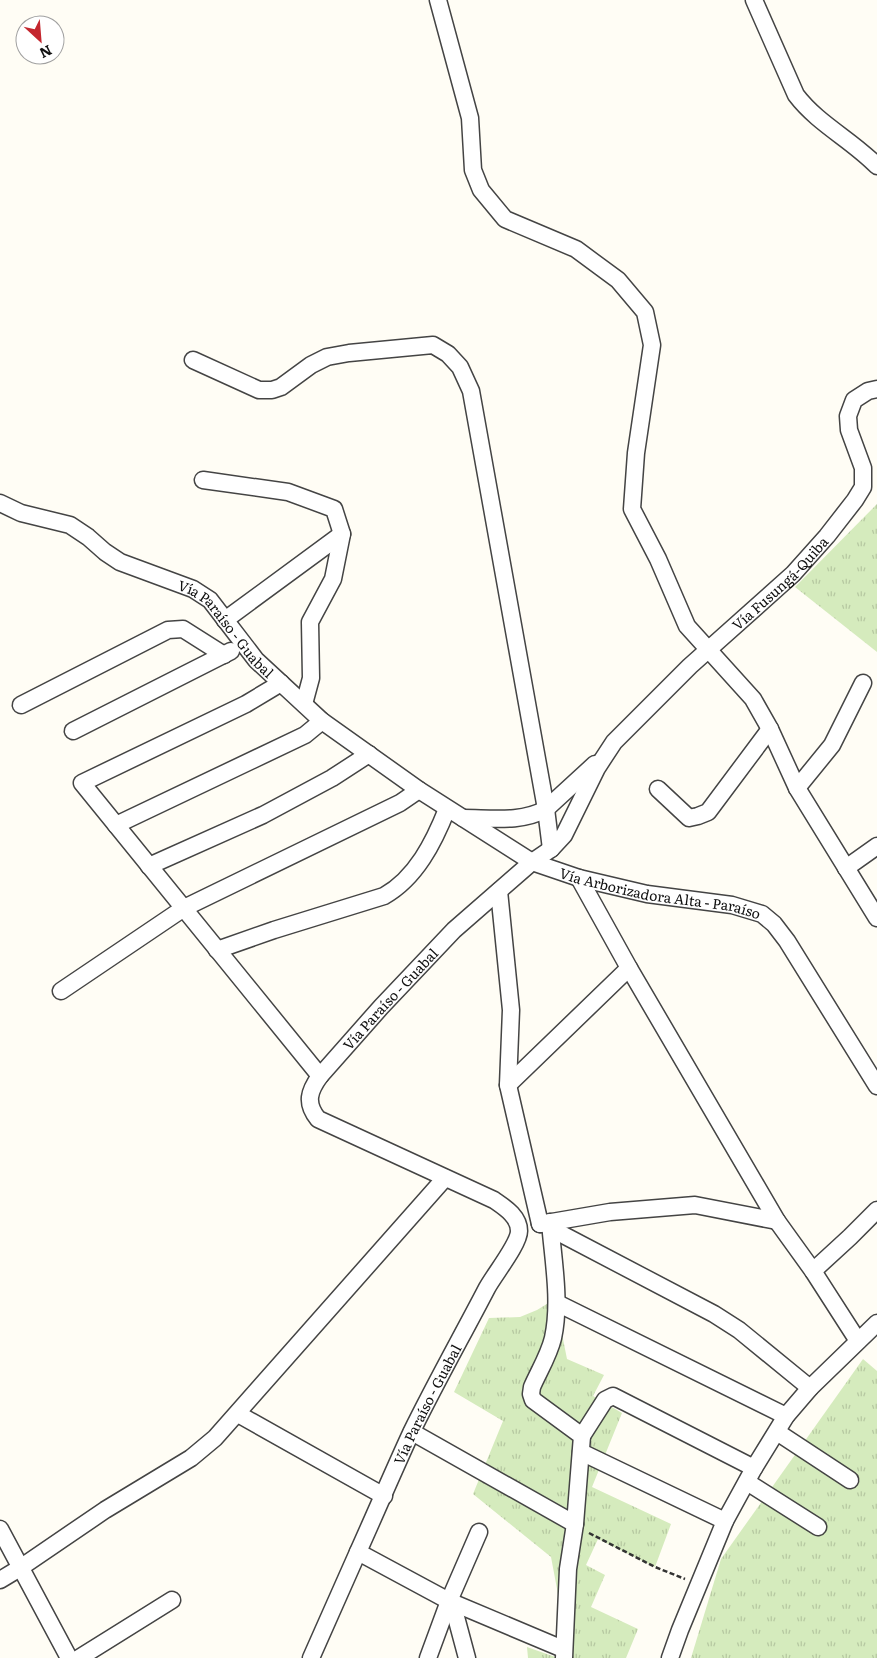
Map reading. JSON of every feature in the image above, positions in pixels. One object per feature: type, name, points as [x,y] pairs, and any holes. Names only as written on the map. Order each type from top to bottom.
[{"type":"street","points":[[438,0],[470,118],[473,170],[481,190],[505,219],[576,249],[618,280],[645,312],[652,345],[636,453],[632,509],[658,559],[686,626],[753,699],[770,729],[797,788],[877,918]]},
{"type":"street","points":[[754,0],[796,95],[806,108],[877,166]]},
{"type":"street","points":[[194,360],[259,390],[272,390],[281,387],[311,364],[327,356],[349,353],[433,345],[448,354],[460,367],[471,391],[546,809],[551,849]]},
{"type":"street","name":"Vía Fusungá-Quiba","points":[[604,755],[621,735],[690,666],[793,574],[827,536],[855,500],[864,487],[864,468],[849,430],[848,416],[854,400],[868,391],[877,388]]},
{"type":"street","points":[[203,480],[288,492],[334,509],[342,534],[332,579],[310,622],[311,678],[304,704]]},
{"type":"street","name":"Vía Paraíso - Guabal","points":[[0,504],[22,513],[70,525],[120,562],[193,589],[210,600],[256,660],[322,721],[419,790],[532,862],[454,930],[320,1076],[313,1086],[309,1098],[312,1111],[318,1118],[494,1200],[508,1210],[517,1223],[519,1232],[516,1242],[494,1275],[412,1432],[311,1658]]},
{"type":"street","points":[[225,620],[342,534]]},
{"type":"street","points":[[21,705],[168,630],[183,628],[224,655]]},
{"type":"street","points":[[73,731],[244,644]]},
{"type":"street","points":[[281,683],[246,704],[82,783],[320,1076]]},
{"type":"street","points":[[797,788],[832,745],[864,683]]},
{"type":"street","points":[[116,825],[305,735],[322,721]]},
{"type":"street","points":[[658,789],[689,818],[708,812],[770,729]]},
{"type":"street","points":[[149,866],[263,815],[332,778],[369,754]]},
{"type":"street","points":[[463,818],[523,818],[538,814],[546,809],[604,755]]},
{"type":"street","points":[[532,862],[551,849],[564,836],[604,755]]},
{"type":"street","points":[[61,991],[184,908],[400,803],[419,790]]},
{"type":"street","points":[[217,950],[384,896],[396,890],[420,862],[435,838],[447,808]]},
{"type":"street","points":[[846,868],[877,846]]},
{"type":"street","name":"Vía Arborizadora Alta - Paraíso","points":[[532,862],[579,878],[647,894],[732,905],[762,914],[774,924],[787,940],[877,1086]]},
{"type":"street","points":[[579,878],[629,968],[778,1221],[858,1341]]},
{"type":"street","points":[[499,891],[510,1010],[508,1085],[546,1225],[556,1303],[553,1337],[550,1348],[530,1394],[533,1400],[582,1436]]},
{"type":"street","points":[[508,1085],[629,968]]},
{"type":"street","points":[[0,1580],[105,1510],[190,1458],[215,1438],[445,1178]]},
{"type":"street","points":[[519,1232],[610,1212],[695,1205],[778,1221]]},
{"type":"street","points":[[813,1271],[844,1244],[877,1210]]},
{"type":"street","points":[[546,1225],[714,1314],[739,1330],[810,1388]]},
{"type":"street","points":[[556,1303],[786,1416]]},
{"type":"street","points":[[670,1658],[725,1521],[786,1416],[810,1388],[877,1323]]},
{"type":"street","points":[[358,1552],[449,1600],[564,1654],[568,1569],[582,1436],[605,1400],[613,1396],[751,1475],[818,1527]]},
{"type":"street","points":[[238,1414],[384,1496]]},
{"type":"street","points":[[412,1432],[574,1524]]},
{"type":"street","points":[[777,1432],[850,1480]]},
{"type":"street","points":[[581,1452],[725,1521]]},
{"type":"street","points":[[0,1529],[69,1658]]},
{"type":"street","points":[[428,1658],[449,1600],[479,1532]]},
{"type":"street","points":[[79,1658],[172,1600]]},
{"type":"street","points":[[449,1600],[456,1617],[467,1658]]},
{"type":"path","points":[[574,1524],[598,1539],[655,1567],[698,1585]]},
{"type":"green space","points":[[877,504],[877,652],[795,587]]},
{"type":"green space","points":[[555,1299],[567,1359],[604,1375],[593,1396],[622,1413],[592,1487],[671,1524],[655,1567],[598,1539],[586,1565],[605,1575],[591,1607],[638,1629],[626,1658],[570,1658],[551,1557],[473,1494],[503,1421],[454,1392],[489,1318],[520,1317],[537,1310]]},
{"type":"green space","points":[[863,1359],[877,1371],[877,1658],[691,1658],[721,1559]]},
{"type":"green space","points":[[527,1647],[558,1658],[528,1658]]}]
